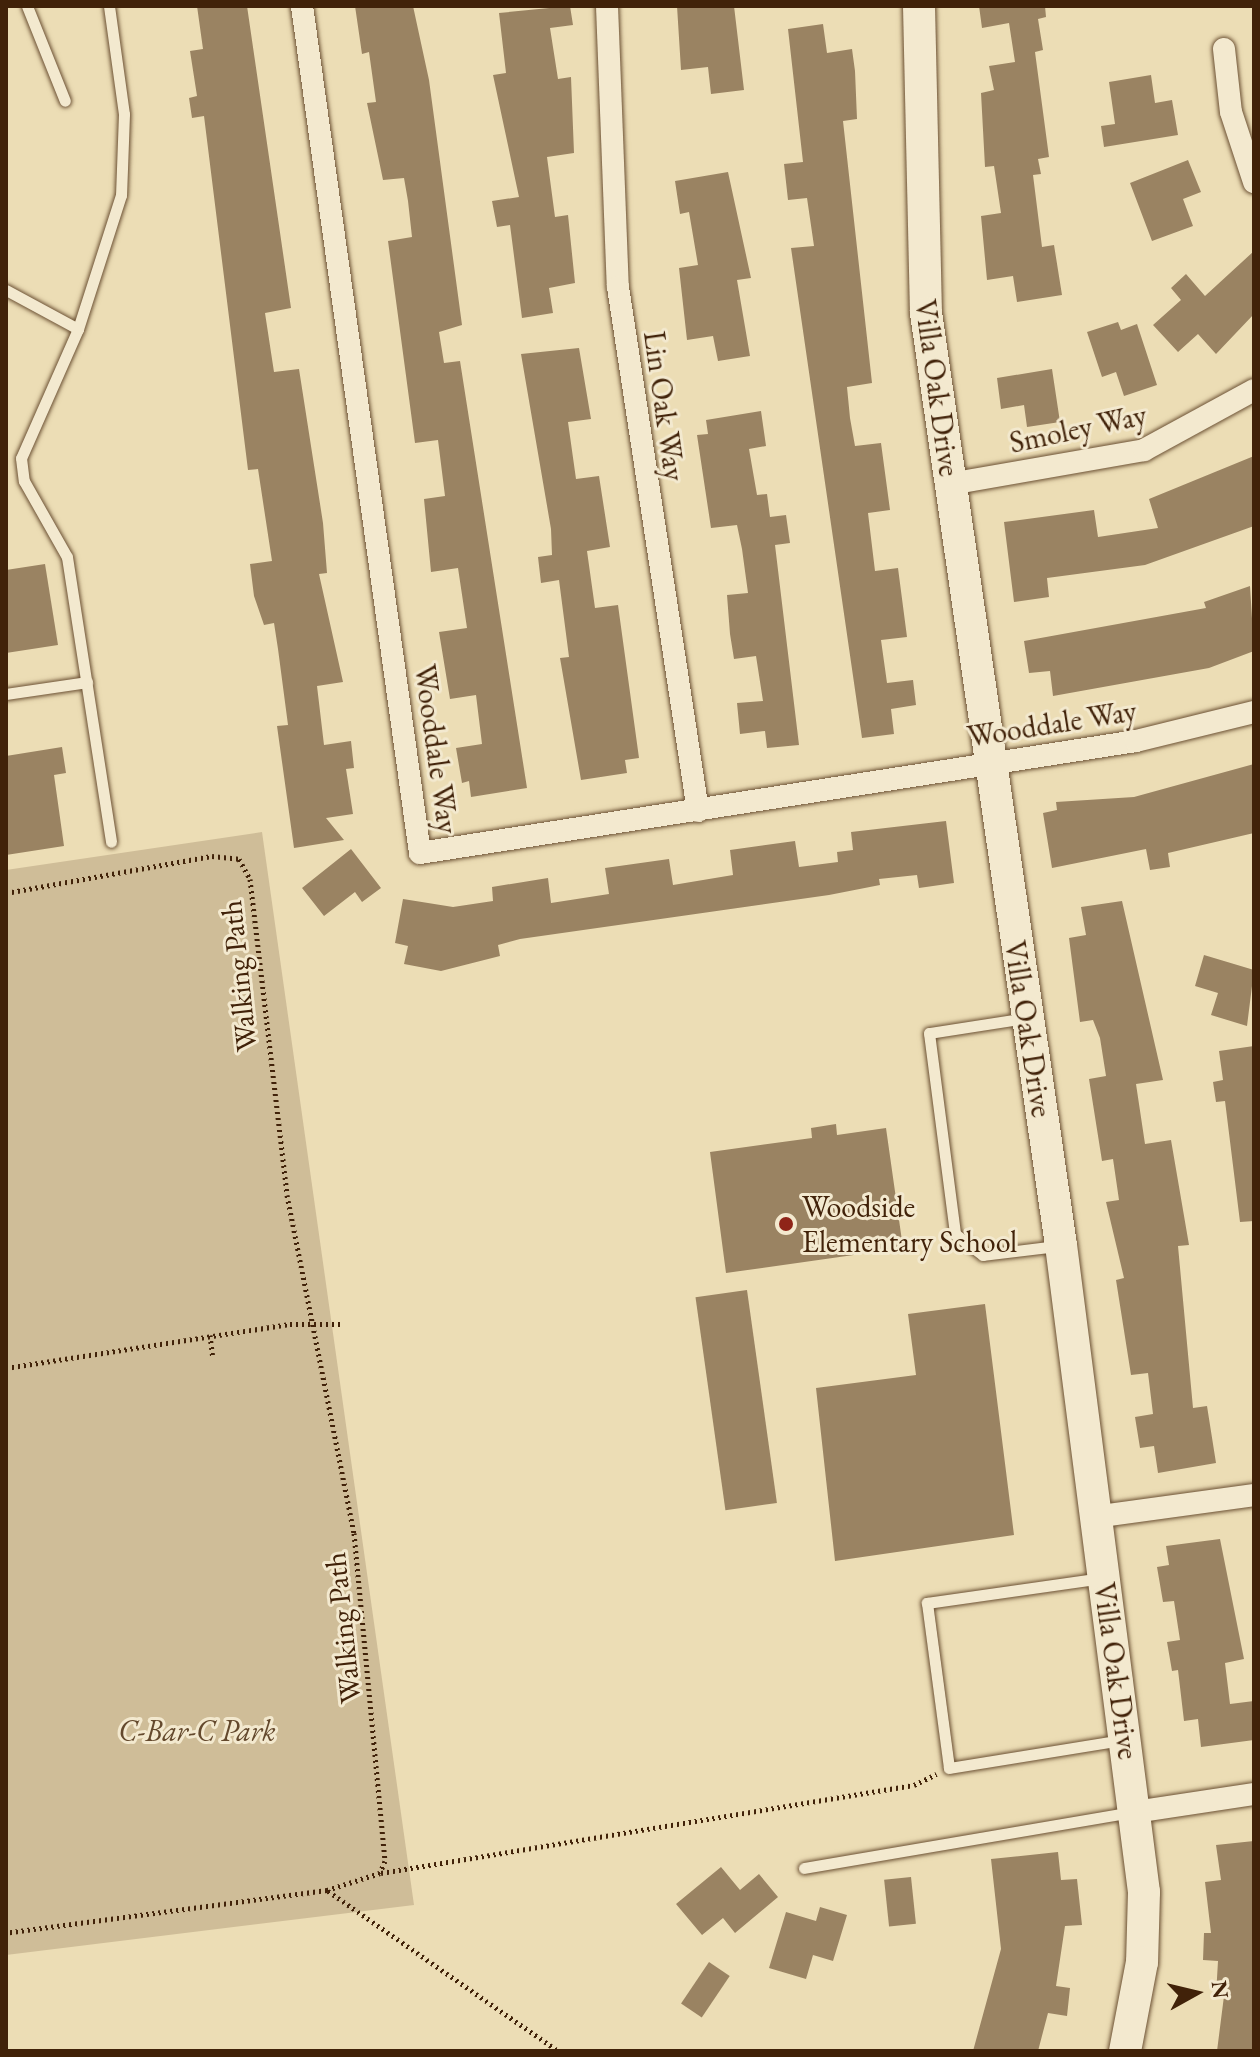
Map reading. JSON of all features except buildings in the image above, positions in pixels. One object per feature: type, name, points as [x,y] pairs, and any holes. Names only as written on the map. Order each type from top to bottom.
[{"type":"street","name":"Wooddale Way","points":[[302,6],[420,853],[1164,736],[1254,712]]},
{"type":"street","name":"Lin Oak Way","points":[[607,6],[621,318],[698,811]]},
{"type":"street","name":"Villa Oak Drive","points":[[919,6],[920,247],[989,764],[1061,1245],[1094,1517],[1135,1812],[1142,1962],[1125,2051]]},
{"type":"street","points":[[1224,49],[1234,124],[1254,182]]},
{"type":"street","name":"Smoley Way","points":[[950,484],[1144,450],[1254,390]]},
{"type":"street","points":[[1094,1517],[1254,1495]]},
{"type":"street","points":[[1135,1812],[1254,1794]]},
{"type":"lane","points":[[27,6],[65,101]]},
{"type":"lane","points":[[109,6],[124,114],[122,182],[78,329],[21,458],[24,481],[67,557],[111,842]]},
{"type":"lane","points":[[6,290],[78,329]]},
{"type":"lane","points":[[6,694],[87,682]]},
{"type":"lane","points":[[1026,1018],[929,1033],[955,1234],[983,1255],[1061,1245]]},
{"type":"lane","points":[[1103,1578],[927,1603],[949,1768],[1125,1740]]},
{"type":"lane","points":[[804,1868],[1135,1812]]},
{"type":"path","name":"Walking Path","points":[[6,893],[212,856],[239,859],[250,879],[276,1124],[352,1517],[372,1677],[380,1873]]},
{"type":"path","points":[[6,1368],[210,1335],[340,1324]]},
{"type":"path","points":[[210,1335],[213,1358]]},
{"type":"path","points":[[6,1933],[327,1890],[380,1873],[914,1785],[949,1768]]},
{"type":"path","points":[[327,1890],[558,2051]]},
{"type":"green space","name":"C-Bar-C Park","points":[[262,832],[414,1905],[6,1955],[6,870]]},
{"type":"place","name":"Woodside Elementary School","points":[[786,1224]]}]
